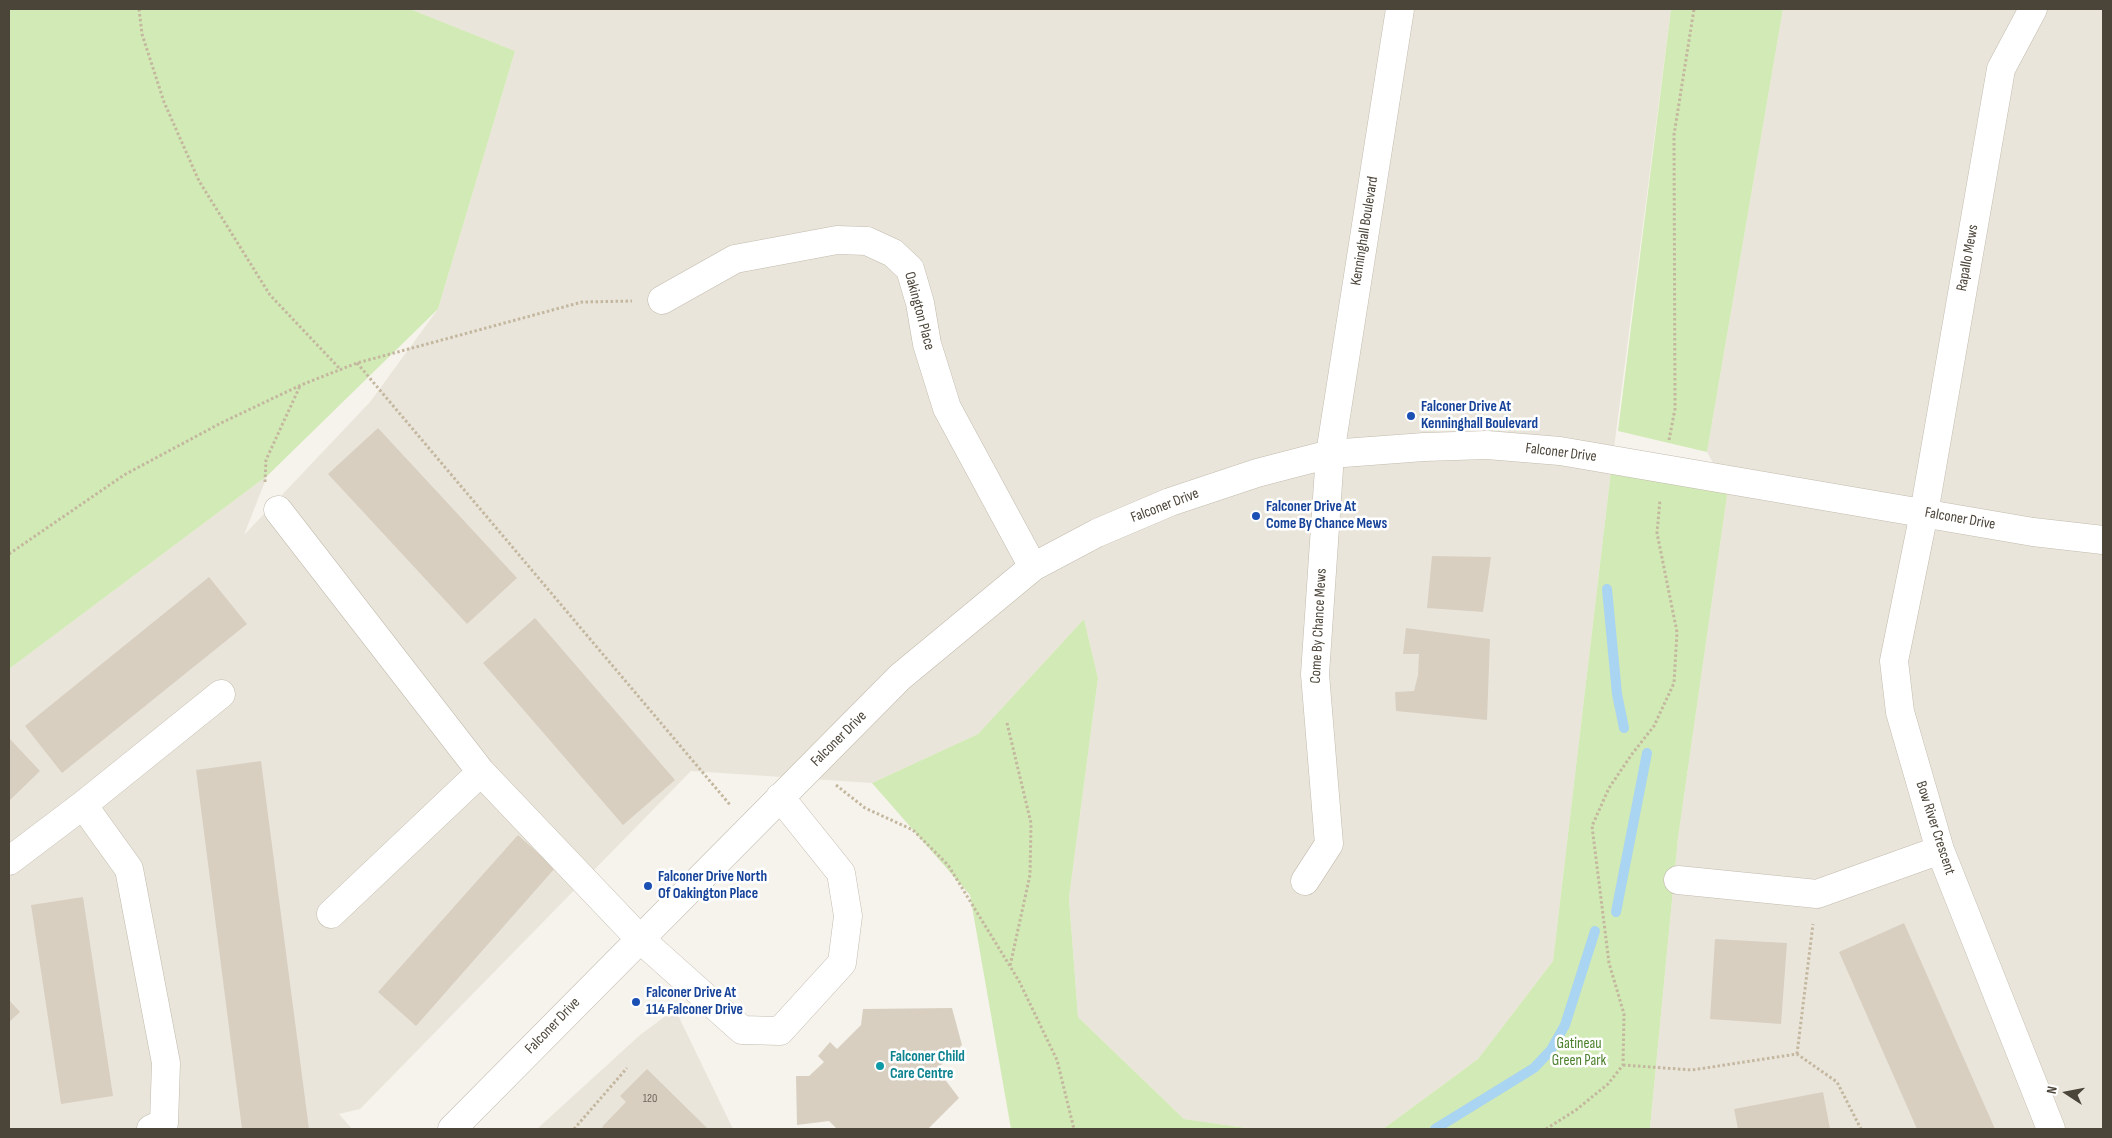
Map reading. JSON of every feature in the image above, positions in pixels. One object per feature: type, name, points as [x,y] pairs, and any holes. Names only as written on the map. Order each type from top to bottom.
[{"type":"street","name":"Kenninghall Boulevard","points":[[1330,454],[1400,9]]},
{"type":"street","name":"Rapallo Mews","points":[[1924,513],[2001,69],[2033,9]]},
{"type":"street","name":"Oakington Place","points":[[662,300],[735,259],[837,240],[867,242],[893,253],[910,269],[920,303],[927,344],[947,408],[1033,567]]},
{"type":"street","name":"Falconer Drive","points":[[452,1129],[639,938],[900,677],[1033,567],[1096,533],[1170,502],[1257,473],[1330,454],[1424,447],[1487,445],[1560,451],[2033,532],[2103,540]]},
{"type":"street","name":"Come By Chance Mews","points":[[1305,881],[1329,844],[1315,674],[1330,454]]},
{"type":"street","points":[[278,510],[481,772],[639,938],[742,1030],[780,1031],[842,963],[848,916],[841,873],[780,797]]},
{"type":"street","name":"Bow River Crescent","points":[[1924,513],[1894,660],[1900,712],[1940,850],[2051,1129]]},
{"type":"street","points":[[9,861],[83,805],[221,694]]},
{"type":"street","points":[[332,914],[481,772]]},
{"type":"street","points":[[83,805],[129,869],[166,1063],[160,1127]]},
{"type":"street","points":[[1678,880],[1817,894],[1940,850]]},
{"type":"path","points":[[140,9],[142,34],[164,102],[199,181],[270,295],[341,370]]},
{"type":"path","points":[[1546,1129],[1576,1110],[1608,1084],[1623,1065],[1624,1014],[1609,963],[1592,826],[1609,788],[1654,726],[1674,683],[1677,632],[1657,533],[1663,468],[1676,409],[1674,135],[1694,9]]},
{"type":"path","points":[[9,554],[124,476],[221,423],[301,386],[357,363],[582,302],[662,300]]},
{"type":"path","points":[[357,363],[750,827]]},
{"type":"path","points":[[278,510],[268,499],[265,485],[266,460],[301,386]]},
{"type":"path","points":[[1006,723],[1031,824],[1030,875],[1010,966]]},
{"type":"path","points":[[812,766],[865,808],[912,830],[948,865],[1010,966],[1057,1060],[1074,1129]]},
{"type":"path","points":[[1797,1054],[1817,894]]},
{"type":"path","points":[[1623,1065],[1692,1070],[1797,1054],[1837,1082],[1861,1129]]},
{"type":"path","points":[[574,1129],[627,1068]]},
{"type":"shaded area","points":[[410,9],[1671,9],[1611,471],[1553,961],[1478,1059],[1383,1129],[1253,1129],[1184,1119],[1078,1017],[1069,898],[1098,678],[1084,619],[978,734],[872,783],[691,771],[360,1109],[339,1114],[352,1129],[9,1129],[9,669],[267,476],[244,535],[370,402],[438,309],[515,51]]},
{"type":"shaded area","points":[[1783,9],[2103,9],[2103,1129],[1648,1129],[1650,1128],[1678,838],[1728,489],[1707,452]]},
{"type":"shaded area","points":[[675,1009],[733,1129],[537,1129],[640,1035]]},
{"type":"green space","points":[[9,9],[410,9],[515,51],[438,309],[267,476],[9,669]]},
{"type":"green space","points":[[1671,9],[1783,9],[1707,452],[1618,431]]},
{"type":"green space","name":"Gatineau Green Park","points":[[1611,471],[1728,489],[1678,838],[1650,1128],[1383,1129],[1478,1059],[1553,961]]},
{"type":"green space","points":[[1084,619],[1098,678],[1069,898],[1078,1017],[1184,1119],[1253,1129],[1011,1129],[970,895],[872,783],[978,734]]},
{"type":"building","points":[[378,428],[517,578],[467,624],[328,474]]},
{"type":"building","points":[[1432,556],[1491,557],[1483,612],[1427,608]]},
{"type":"building","points":[[209,577],[247,624],[62,773],[25,726]]},
{"type":"building","points":[[535,618],[675,780],[623,825],[483,663]]},
{"type":"building","points":[[1406,628],[1490,639],[1487,720],[1396,711],[1395,692],[1414,691],[1418,675],[1419,654],[1403,654]]},
{"type":"building","points":[[9,738],[40,771],[9,801]]},
{"type":"building","points":[[261,761],[309,1129],[242,1129],[196,770]]},
{"type":"building","points":[[518,835],[555,868],[416,1026],[378,992]]},
{"type":"building","points":[[83,897],[113,1096],[61,1104],[31,905]]},
{"type":"building","points":[[1904,923],[1995,1129],[1917,1129],[1839,952]]},
{"type":"building","points":[[1715,939],[1787,943],[1781,1024],[1710,1019]]},
{"type":"building","points":[[9,1000],[20,1012],[9,1022]]},
{"type":"building","name":"Falconer Child Care Centre","points":[[952,1008],[962,1045],[937,1069],[959,1098],[928,1129],[837,1129],[829,1121],[797,1125],[796,1076],[809,1076],[824,1062],[818,1056],[830,1042],[837,1049],[861,1025],[863,1009]]},
{"type":"building","points":[[647,1069],[708,1129],[604,1129],[602,1127],[626,1102],[620,1096]]},
{"type":"building","points":[[1823,1092],[1830,1129],[1738,1129],[1734,1109]]},
{"type":"waterway","points":[[1607,589],[1617,694],[1624,728]]},
{"type":"waterway","points":[[1616,912],[1647,753]]},
{"type":"waterway","points":[[1435,1129],[1534,1068],[1551,1050],[1565,1025],[1595,931]]},
{"type":"place","name":"Falconer Drive At Kenninghall Boulevard","points":[[1411,416]]},
{"type":"place","name":"Falconer Drive At Come By Chance Mews","points":[[1256,516]]},
{"type":"place","name":"Falconer Drive North Of Oakington Place","points":[[648,886]]},
{"type":"place","name":"Falconer Drive At 114 Falconer Drive","points":[[636,1002]]},
{"type":"place","name":"Falconer Child Care Centre","points":[[880,1066]]}]
